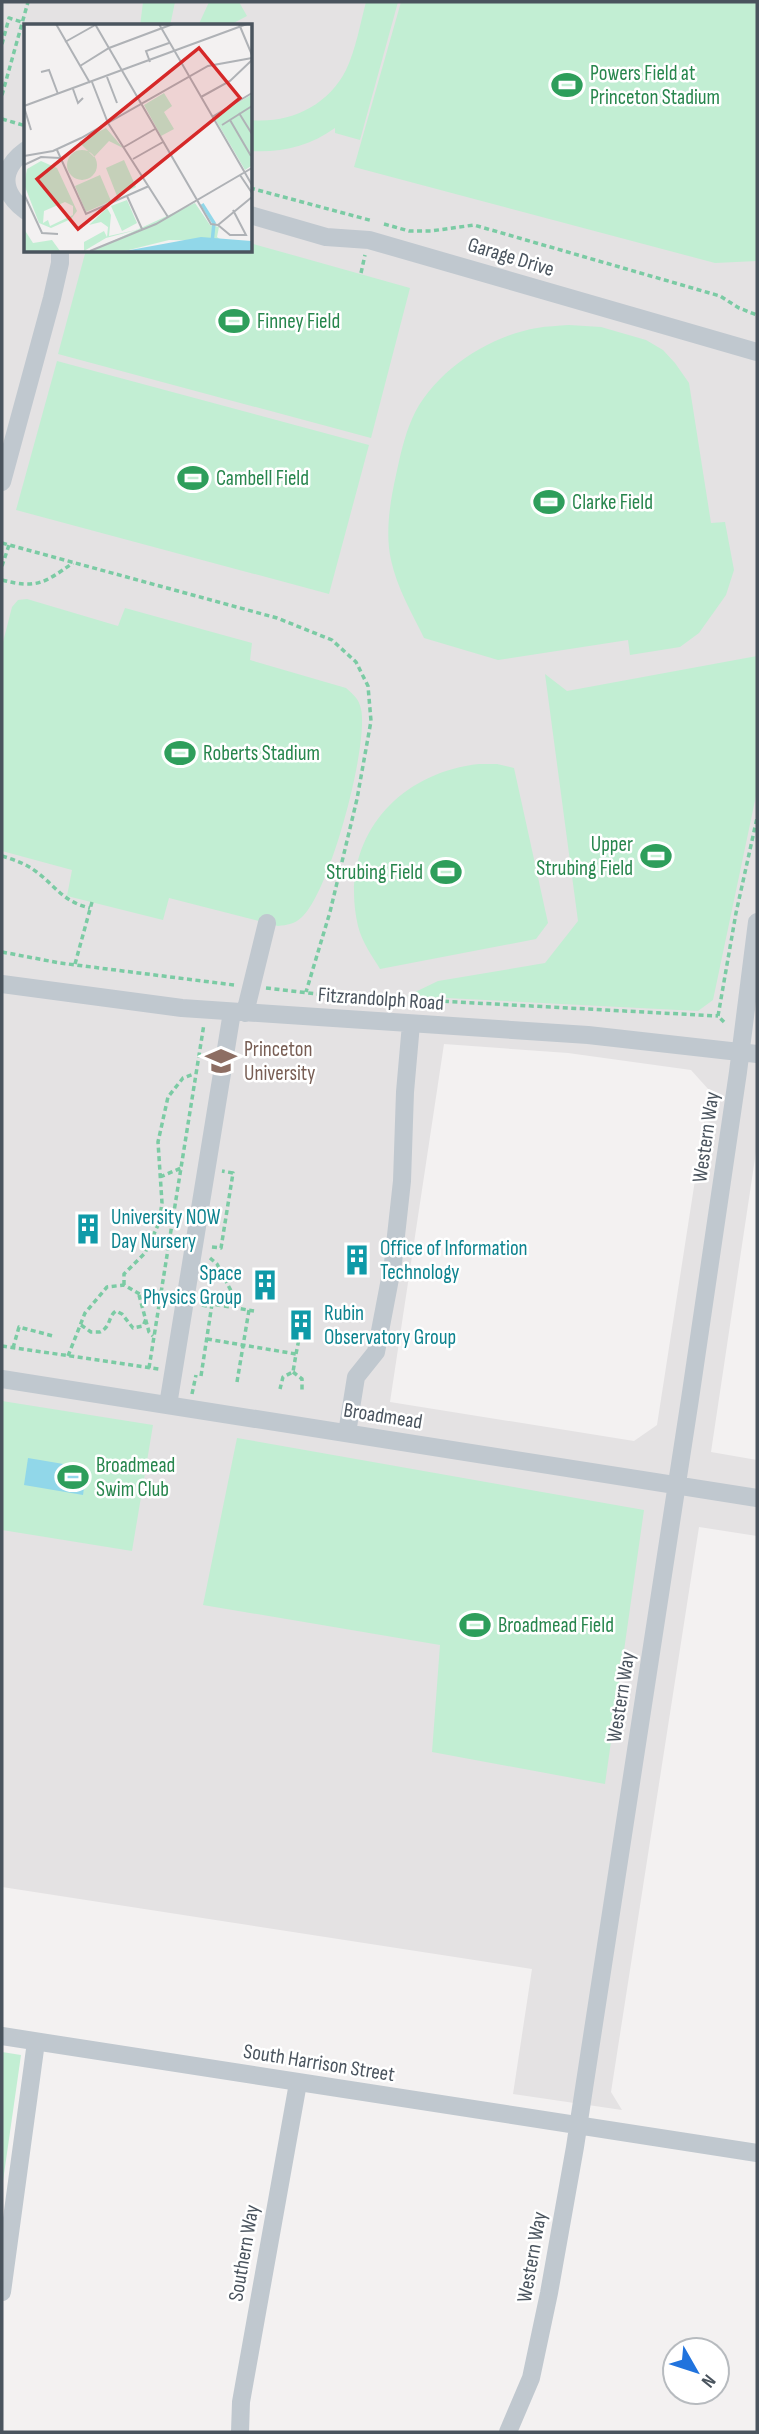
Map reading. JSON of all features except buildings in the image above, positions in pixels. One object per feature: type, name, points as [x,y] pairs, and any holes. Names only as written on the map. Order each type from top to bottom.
[{"type":"street","points":[[24,151],[15,158],[6,171],[5,183],[15,203],[24,210]]},
{"type":"street","name":"Garage Drive","points":[[252,216],[326,237],[369,240],[757,352]]},
{"type":"street","points":[[2,482],[52,298],[60,252]]},
{"type":"street","name":"Western Way","points":[[508,2432],[531,2378],[578,2125],[677,1485],[749,1052],[757,922]]},
{"type":"street","points":[[168,1405],[238,1013],[250,986],[267,923]]},
{"type":"street","name":"Fitzrandolph Road","points":[[2,984],[238,1013],[588,1034],[749,1052]]},
{"type":"street","points":[[347,1433],[356,1377],[376,1352],[393,1263],[402,1181],[405,1091],[411,1024]]},
{"type":"street","name":"Broadmead","points":[[2,1379],[757,1498]]},
{"type":"street","name":"South Harrison Street","points":[[2,2036],[757,2153]]},
{"type":"street","points":[[2,2292],[5,2249],[36,2042]]},
{"type":"street","name":"Southern Way","points":[[240,2432],[241,2402],[298,2083]]},
{"type":"path","points":[[2,94],[29,2]]},
{"type":"path","points":[[2,44],[9,18],[23,22]]},
{"type":"path","points":[[2,119],[24,125]]},
{"type":"path","points":[[252,189],[409,231],[474,225],[720,296],[739,308],[757,314]]},
{"type":"path","points":[[2,543],[277,618],[332,640],[346,652],[363,674],[371,702],[365,762],[330,912],[306,993]]},
{"type":"path","points":[[2,566],[9,545]]},
{"type":"path","points":[[2,580],[23,586],[36,584],[51,578],[73,563]]},
{"type":"path","points":[[718,1016],[736,913],[757,818]]},
{"type":"path","points":[[2,856],[24,863],[62,897],[91,905],[75,964]]},
{"type":"path","points":[[2,952],[75,964],[306,993],[718,1016],[724,1023]]},
{"type":"path","points":[[208,990],[209,982]]},
{"type":"path","points":[[149,1368],[194,1074],[205,1020]]},
{"type":"path","points":[[124,1286],[124,1274],[145,1253],[159,1223],[162,1203],[158,1142],[168,1097],[183,1078],[194,1074]]},
{"type":"path","points":[[160,1178],[181,1168]]},
{"type":"path","points":[[206,1255],[217,1264],[240,1308]]},
{"type":"path","points":[[68,1356],[85,1314],[103,1290],[111,1286],[124,1286],[139,1295],[159,1298]]},
{"type":"path","points":[[139,1295],[149,1332],[154,1336]]},
{"type":"path","points":[[191,1397],[207,1339],[212,1304],[251,1310],[237,1382]]},
{"type":"path","points":[[80,1324],[92,1332],[100,1332],[109,1325],[111,1315],[116,1311],[134,1328],[143,1326],[146,1319]]},
{"type":"path","points":[[13,1348],[19,1327],[53,1336]]},
{"type":"path","points":[[207,1339],[296,1354]]},
{"type":"path","points":[[293,1372],[299,1339]]},
{"type":"path","points":[[2,1346],[164,1370]]},
{"type":"path","points":[[280,1389],[283,1377],[293,1372]]},
{"type":"path","points":[[293,1372],[302,1379],[302,1392]]},
{"type":"shaded area","name":"Princeton University","points":[[2,2],[757,2],[757,1145],[711,1452],[757,1460],[757,1536],[699,1527],[611,2092],[622,2110],[513,2094],[532,1969],[2,1887]],"holes":[[[444,1044],[568,1053],[691,1070],[709,1090],[657,1425],[634,1441],[390,1402]]]},
{"type":"green space","points":[[143,2],[175,2],[170,24],[140,24]]},
{"type":"green space","points":[[209,2],[239,2],[247,16],[232,24],[199,24]]},
{"type":"green space","points":[[366,2],[398,2],[360,140],[335,133],[335,128],[295,147],[252,151],[252,120],[279,119],[318,103],[338,83],[352,54]]},
{"type":"green space","name":"Powers Field at Princeton Stadium","points":[[401,2],[757,2],[757,261],[715,263],[354,167]]},
{"type":"green space","name":"Finney Field","points":[[252,244],[410,288],[371,438],[58,354],[85,252],[252,252]]},
{"type":"green space","name":"Clarke Field","points":[[569,325],[601,327],[646,340],[663,350],[689,383],[711,523],[725,522],[734,570],[726,595],[699,633],[680,647],[630,655],[628,640],[498,660],[424,638],[397,580],[388,539],[394,485],[402,447],[412,419],[433,386],[447,372],[481,348],[518,332]]},
{"type":"green space","name":"Cambell Field","points":[[57,361],[369,445],[329,594],[16,510]]},
{"type":"green space","name":"Roberts Stadium","points":[[27,599],[118,626],[125,608],[252,643],[250,660],[346,688],[355,697],[361,709],[362,727],[353,784],[324,879],[302,917],[291,924],[278,926],[169,898],[163,920],[67,896],[72,870],[2,851],[2,646],[12,607],[18,600]]},
{"type":"green space","name":"Upper Strubing Field","points":[[757,656],[757,791],[713,1000],[698,1011],[407,996],[438,981],[545,963],[578,921],[545,674],[567,691]]},
{"type":"green space","name":"Strubing Field","points":[[479,764],[514,768],[548,923],[536,939],[380,969],[360,932],[354,895],[357,866],[366,840],[380,816],[399,797],[422,781],[449,770]]},
{"type":"green space","name":"Broadmead Swim Club","points":[[2,1401],[153,1425],[132,1551],[2,1530]]},
{"type":"green space","name":"Broadmead Field","points":[[237,1438],[644,1510],[605,1784],[432,1752],[440,1645],[203,1605]]},
{"type":"green space","points":[[2,2052],[21,2055],[2,2188]]},
{"type":"water","points":[[28,1458],[87,1468],[83,1495],[24,1485]]},
{"type":"place","name":"Powers Field at Princeton Stadium","points":[[567,85]]},
{"type":"place","name":"Finney Field","points":[[234,321]]},
{"type":"place","name":"Cambell Field","points":[[193,478]]},
{"type":"place","name":"Clarke Field","points":[[549,502]]},
{"type":"place","name":"Roberts Stadium","points":[[180,753]]},
{"type":"place","name":"Upper Strubing Field","points":[[656,856]]},
{"type":"place","name":"Strubing Field","points":[[446,872]]},
{"type":"place","name":"Princeton University","points":[[221,1061]]},
{"type":"place","name":"University NOW Day Nursery","points":[[88,1229]]},
{"type":"place","name":"Office of Information Technology","points":[[357,1260]]},
{"type":"place","name":"Space Physics Group","points":[[265,1285]]},
{"type":"place","name":"Rubin Observatory Group","points":[[301,1325]]},
{"type":"place","name":"Broadmead Swim Club","points":[[73,1477]]},
{"type":"place","name":"Broadmead Field","points":[[475,1625]]}]
